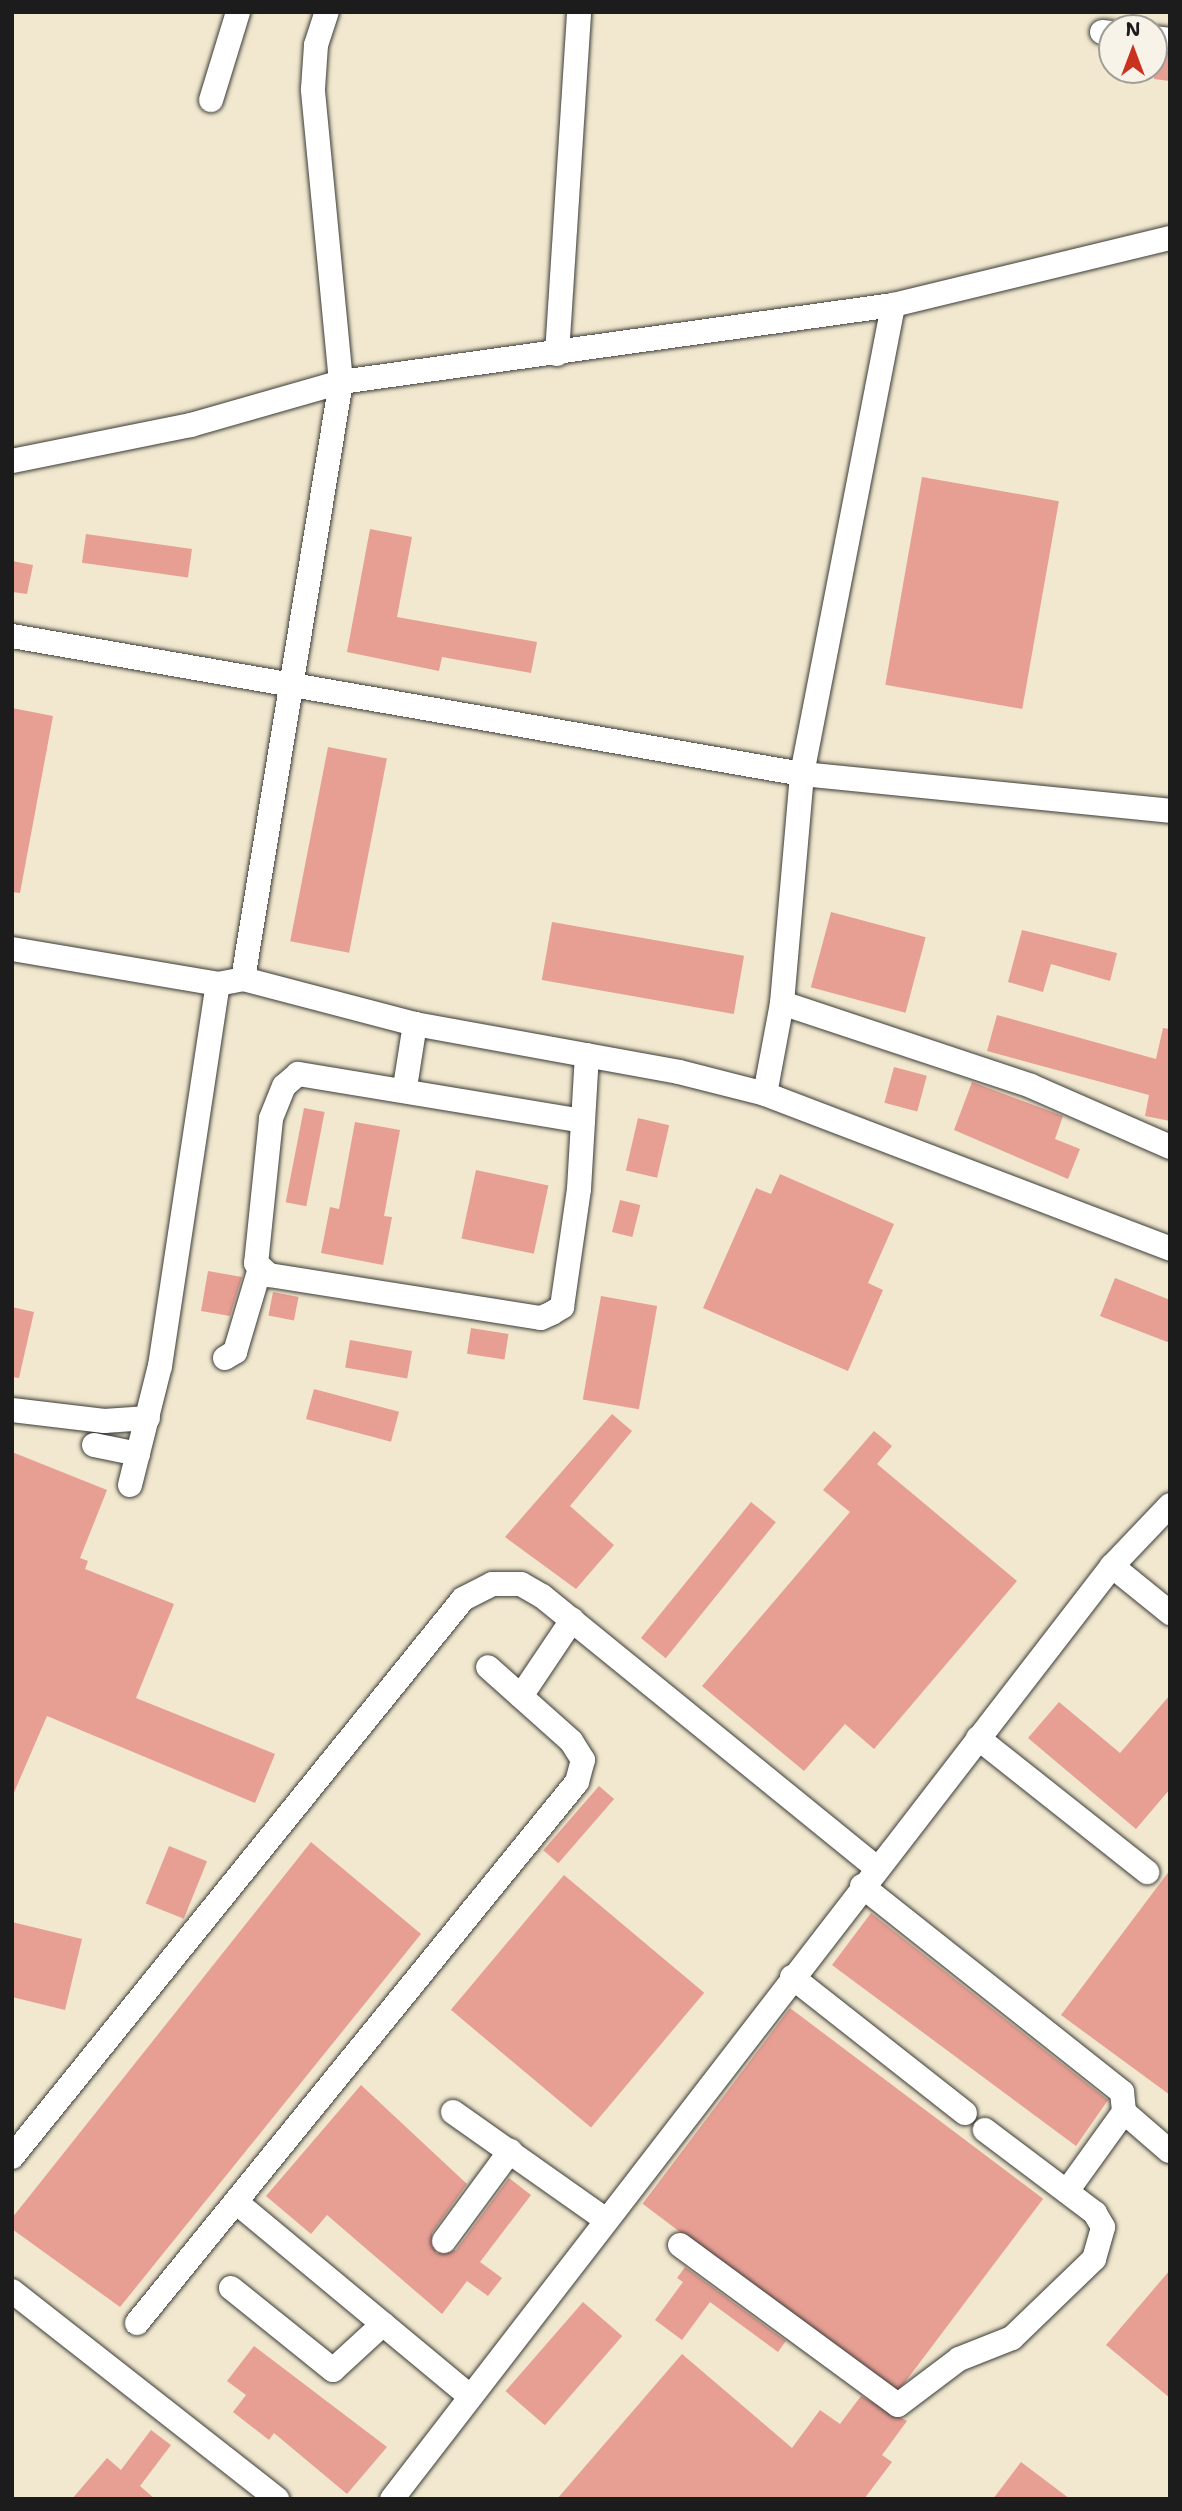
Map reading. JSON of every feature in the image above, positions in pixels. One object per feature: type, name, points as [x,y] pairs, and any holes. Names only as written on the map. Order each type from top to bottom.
[{"type":"street","points":[[211,100],[238,12]]},
{"type":"street","points":[[243,979],[294,684],[341,382],[313,89],[316,45],[327,12]]},
{"type":"street","points":[[557,354],[579,12]]},
{"type":"street","points":[[12,461],[191,425],[341,382],[557,354],[893,305],[1170,238]]},
{"type":"street","points":[[765,1094],[782,1003],[802,774],[893,305]]},
{"type":"street","points":[[12,636],[802,774],[1170,811]]},
{"type":"street","points":[[12,949],[218,984],[243,979],[415,1024],[587,1055],[765,1094],[1170,1249]]},
{"type":"street","points":[[130,1485],[148,1418],[218,984]]},
{"type":"street","points":[[782,1003],[1031,1086],[1170,1147]]},
{"type":"street","points":[[405,1087],[415,1024]]},
{"type":"street","points":[[260,1268],[269,1275],[513,1314],[552,1313],[562,1307],[583,1121],[587,1055]]},
{"type":"street","points":[[225,1358],[235,1352],[260,1268],[255,1241],[271,1119],[284,1086],[298,1073],[405,1087],[583,1121]]},
{"type":"street","points":[[12,1410],[104,1421],[148,1418]]},
{"type":"street","points":[[93,1444],[138,1454]]},
{"type":"street","points":[[392,2499],[792,1977],[1112,1566],[1170,1506]]},
{"type":"street","points":[[1112,1566],[1170,1613]]},
{"type":"street","points":[[12,2157],[463,1599],[492,1584],[521,1584],[572,1620],[1122,2092],[1124,2112],[1067,2191]]},
{"type":"street","points":[[521,1696],[572,1620]]},
{"type":"street","points":[[138,2323],[577,1782],[583,1760],[571,1741],[488,1667]]},
{"type":"street","points":[[978,1738],[1147,1871]]},
{"type":"street","points":[[792,1977],[965,2113]]},
{"type":"street","points":[[453,2112],[606,2220]]},
{"type":"street","points":[[1124,2112],[1169,2151]]},
{"type":"street","points":[[680,2245],[898,2405],[959,2359],[1012,2339],[1094,2259],[1103,2227],[1067,2191],[985,2130]]},
{"type":"street","points":[[444,2241],[510,2151]]},
{"type":"street","points":[[236,2202],[470,2396]]},
{"type":"street","points":[[231,2288],[333,2370],[383,2324]]},
{"type":"street","points":[[12,2291],[276,2499]]},
{"type":"building","points":[[1168,55],[1170,55],[1168,81]]},
{"type":"building","points":[[922,477],[1059,501],[1022,709],[885,685]]},
{"type":"building","points":[[370,529],[412,537],[397,617],[537,642],[531,673],[442,657],[439,671],[347,652]]},
{"type":"building","points":[[86,534],[192,549],[188,578],[82,563]]},
{"type":"building","points":[[12,561],[33,565],[27,594],[12,592]]},
{"type":"building","points":[[12,708],[53,716],[20,893],[12,892]]},
{"type":"building","points":[[328,747],[387,758],[349,953],[290,941]]},
{"type":"building","points":[[831,912],[926,937],[905,1013],[811,987]]},
{"type":"building","points":[[552,922],[744,956],[734,1014],[542,980]]},
{"type":"building","points":[[1022,930],[1117,953],[1110,981],[1051,964],[1043,992],[1008,982]]},
{"type":"building","points":[[997,1015],[1156,1059],[1163,1028],[1170,1029],[1170,1121],[1145,1116],[1149,1095],[987,1051]]},
{"type":"building","points":[[894,1067],[927,1076],[917,1112],[884,1103]]},
{"type":"building","points":[[972,1082],[1063,1116],[1055,1139],[1080,1149],[1068,1179],[954,1130]]},
{"type":"building","points":[[304,1108],[325,1112],[306,1206],[286,1202]]},
{"type":"building","points":[[638,1118],[669,1125],[657,1178],[626,1171]]},
{"type":"building","points":[[355,1122],[400,1130],[384,1216],[392,1217],[383,1265],[321,1253],[330,1207],[339,1209]]},
{"type":"building","points":[[476,1170],[548,1185],[534,1254],[461,1238]]},
{"type":"building","points":[[780,1174],[894,1224],[868,1283],[883,1290],[848,1371],[703,1308],[756,1188],[771,1194]]},
{"type":"building","points":[[620,1200],[640,1205],[632,1237],[612,1232]]},
{"type":"building","points":[[208,1271],[242,1277],[230,1316],[201,1311]]},
{"type":"building","points":[[1115,1278],[1170,1300],[1170,1343],[1100,1316]]},
{"type":"building","points":[[273,1292],[299,1297],[294,1321],[268,1316]]},
{"type":"building","points":[[601,1296],[657,1306],[639,1409],[583,1399]]},
{"type":"building","points":[[12,1307],[34,1312],[19,1378],[12,1377]]},
{"type":"building","points":[[471,1328],[509,1334],[504,1360],[467,1354]]},
{"type":"building","points":[[350,1340],[412,1351],[407,1379],[345,1368]]},
{"type":"building","points":[[314,1389],[399,1412],[391,1442],[306,1419]]},
{"type":"building","points":[[612,1414],[632,1431],[570,1506],[614,1545],[576,1589],[505,1537]]},
{"type":"building","points":[[874,1431],[892,1446],[877,1464],[1017,1581],[874,1749],[845,1724],[804,1771],[702,1686],[850,1512],[823,1490]]},
{"type":"building","points":[[12,1452],[107,1490],[80,1558],[88,1561],[85,1569],[174,1604],[136,1698],[275,1754],[255,1803],[47,1716],[12,1797]]},
{"type":"building","points":[[751,1502],[776,1522],[666,1658],[641,1638]]},
{"type":"building","points":[[1170,1695],[1170,1789],[1136,1829],[1028,1738],[1059,1702],[1120,1753]]},
{"type":"building","points":[[599,1786],[614,1799],[558,1863],[543,1850]]},
{"type":"building","points":[[311,1842],[421,1934],[120,2307],[12,2229],[12,2218]]},
{"type":"building","points":[[169,1846],[207,1861],[184,1919],[146,1903]]},
{"type":"building","points":[[1170,1870],[1170,2095],[1061,2015]]},
{"type":"building","points":[[564,1875],[704,1993],[591,2127],[451,2010]]},
{"type":"building","points":[[871,1913],[1108,2100],[1076,2146],[832,1965]]},
{"type":"building","points":[[12,1922],[82,1939],[65,2010],[12,1997]]},
{"type":"building","points":[[790,2008],[1043,2199],[896,2394],[643,2204]]},
{"type":"building","points":[[361,2085],[467,2184],[432,2233],[436,2253],[456,2250],[509,2178],[531,2195],[480,2262],[502,2278],[488,2296],[467,2281],[442,2314],[327,2215],[311,2234],[266,2196]]},
{"type":"building","points":[[685,2267],[786,2341],[778,2352],[710,2302],[682,2340],[655,2320],[683,2282],[677,2278]]},
{"type":"building","points":[[1170,2270],[1170,2398],[1106,2345]]},
{"type":"building","points":[[583,2302],[622,2336],[545,2425],[506,2391]]},
{"type":"building","points":[[254,2346],[387,2447],[347,2494],[274,2433],[269,2440],[233,2412],[246,2395],[227,2381]]},
{"type":"building","points":[[682,2354],[792,2448],[820,2410],[840,2424],[861,2396],[907,2421],[882,2455],[892,2462],[864,2499],[557,2499]]},
{"type":"building","points":[[151,2430],[171,2445],[140,2486],[155,2499],[72,2499],[107,2458],[121,2470]]},
{"type":"building","points":[[1021,2462],[1070,2499],[993,2499]]}]
